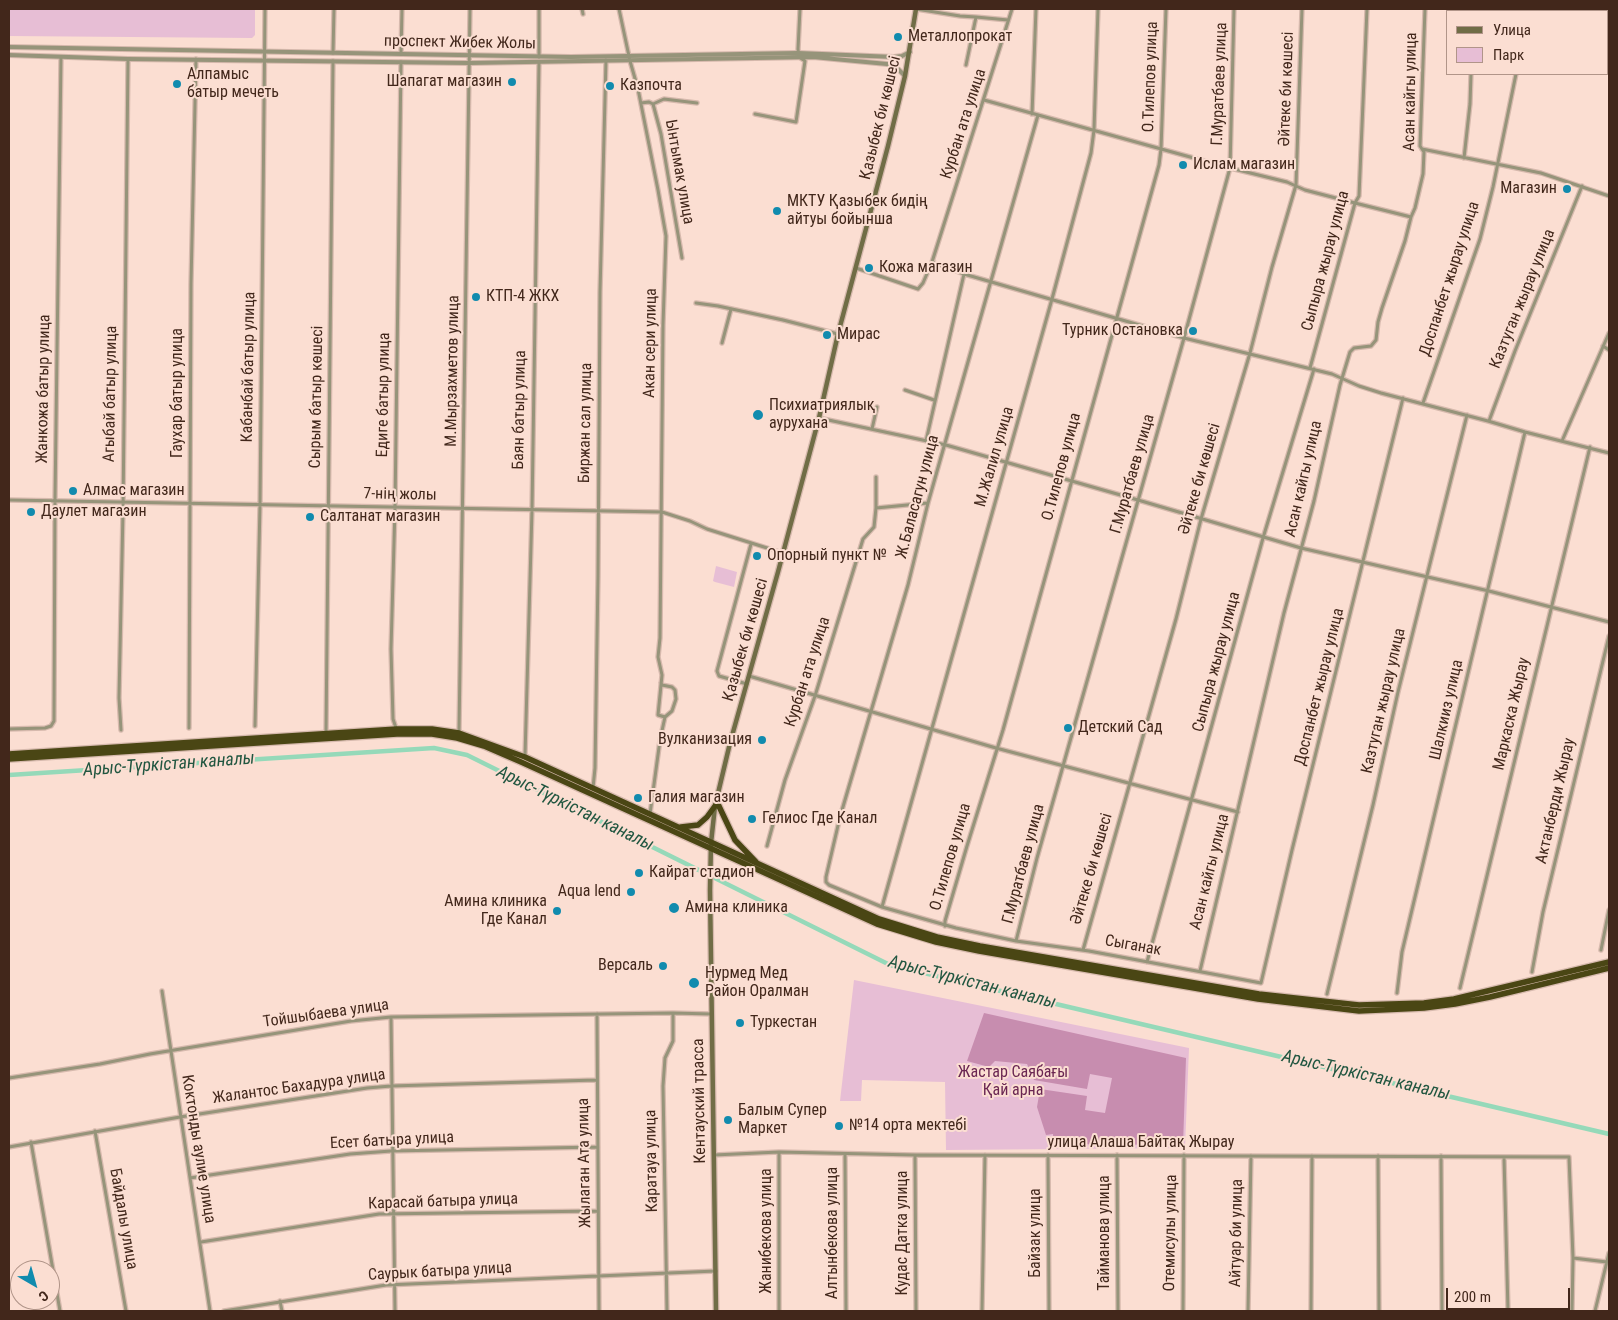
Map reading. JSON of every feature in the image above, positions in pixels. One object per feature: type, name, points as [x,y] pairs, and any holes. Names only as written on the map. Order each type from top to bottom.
[{"type":"highway","points":[[9,754],[397,729],[432,729],[459,733],[525,757],[680,827],[711,846],[757,863],[879,919],[937,937],[980,946],[1240,990],[1359,1005],[1394,1005],[1446,1000],[1489,992],[1609,962]]},
{"type":"highway","points":[[9,759],[397,734],[432,734],[457,738],[484,746],[711,846],[835,906],[877,924],[910,935],[979,951],[1258,999],[1359,1011],[1424,1008],[1490,997],[1609,968]]},
{"type":"highway","points":[[680,827],[698,824],[708,817],[716,804]]},
{"type":"highway","points":[[716,804],[735,840],[757,863]]},
{"type":"main road","name":"Қазыбек би көшесі","points":[[711,866],[711,846],[716,804],[730,743],[819,418],[838,334],[905,76],[916,9]]},
{"type":"main road","name":"Кентауский трасса","points":[[711,866],[711,1014],[716,1311]]},
{"type":"street","name":"Кабанбай батыр улица","points":[[255,726],[260,505],[263,52],[265,9]]},
{"type":"street","points":[[333,53],[334,9]]},
{"type":"street","points":[[401,54],[402,9]]},
{"type":"street","name":"М.Мырзахметов улица","points":[[459,733],[470,9]]},
{"type":"street","points":[[539,9],[539,57]]},
{"type":"street","points":[[582,9],[583,14]]},
{"type":"street","name":"Акан сери улица","points":[[619,9],[640,103],[666,236],[663,325],[660,638],[658,656],[662,675],[658,714],[665,718]]},
{"type":"street","points":[[755,114],[796,122],[805,61],[799,55],[800,9]]},
{"type":"street","points":[[916,9],[960,16],[1008,20]]},
{"type":"street","name":"Курбан ата улица","points":[[856,268],[918,289],[923,283],[932,262],[1012,9]]},
{"type":"street","points":[[1032,114],[1036,9]]},
{"type":"street","name":"М.Жалил улица","points":[[882,907],[1091,153],[1094,130],[1098,9]]},
{"type":"street","name":"О.Тилепов улица","points":[[945,926],[1072,480],[1159,165],[1166,9]]},
{"type":"street","name":"Г.Муратбаев улица","points":[[1016,941],[1037,858],[1230,168],[1234,9]]},
{"type":"street","name":"Әйтеке би көшесі","points":[[1083,950],[1168,646],[1201,519],[1250,353],[1296,185],[1302,9]]},
{"type":"street","name":"Сыпыра жырау улица","points":[[1148,962],[1312,369],[1355,203],[1359,196],[1367,9]]},
{"type":"street","name":"Асан кайгы улица","points":[[1200,971],[1342,378],[1350,352],[1354,348],[1371,346],[1376,340],[1378,322],[1405,241],[1423,174],[1424,152],[1420,146],[1425,9]]},
{"type":"street","points":[[966,65],[976,17]]},
{"type":"street","name":"проспект Жибек Жолы","points":[[9,47],[606,59]]},
{"type":"street","name":"проспект Жибек Жолы","points":[[9,55],[128,59],[469,64],[629,58],[799,55],[894,57],[910,52]]},
{"type":"street","name":"проспект Жибек Жолы","points":[[799,55],[887,64],[896,67],[905,76]]},
{"type":"street","name":"Жанкожа батыр улица","points":[[9,728],[44,728],[51,726],[54,721],[61,57]]},
{"type":"street","name":"Агыбай батыр улица","points":[[120,730],[128,59]]},
{"type":"street","name":"Гаухар батыр улица","points":[[189,728],[191,284],[196,59]]},
{"type":"street","name":"Биржан сал улица","points":[[593,788],[596,739],[600,292],[606,59]]},
{"type":"street","name":"Сырым батыр көшесі","points":[[326,734],[333,61]]},
{"type":"street","name":"Едиге батыр улица","points":[[397,729],[393,719],[391,649],[395,508],[401,62]]},
{"type":"street","name":"Баян батыр улица","points":[[525,757],[532,510],[539,62]]},
{"type":"street","points":[[1464,158],[1471,75]]},
{"type":"street","name":"Доспанбет жырау улица","points":[[1423,403],[1480,239],[1516,75]]},
{"type":"street","points":[[653,104],[664,99],[696,103]]},
{"type":"street","points":[[984,100],[1296,185],[1305,190],[1411,217]]},
{"type":"street","name":"Ынтымак улица","points":[[640,103],[649,102],[653,104],[661,134],[682,258]]},
{"type":"street","name":"Ж.Баласагун улица","points":[[829,885],[826,880],[830,858],[870,712],[908,585],[928,504],[1038,115]]},
{"type":"street","points":[[1422,149],[1518,167],[1609,196]]},
{"type":"street","name":"Казтуган жырау улица","points":[[1489,421],[1515,351],[1582,186]]},
{"type":"street","points":[[932,262],[991,283],[1052,299],[1116,319],[1184,338],[1312,369],[1342,378],[1359,386],[1609,453]]},
{"type":"street","points":[[926,441],[964,274]]},
{"type":"street","points":[[696,303],[731,308],[838,334]]},
{"type":"street","points":[[722,343],[731,308]]},
{"type":"street","points":[[1562,441],[1609,333]]},
{"type":"street","points":[[1603,346],[1609,350]]},
{"type":"street","points":[[905,390],[934,400]]},
{"type":"street","name":"Доспанбет жырау улица","points":[[1261,983],[1403,398]]},
{"type":"street","points":[[872,429],[877,407]]},
{"type":"street","name":"Казтуган жырау улица","points":[[1327,994],[1431,555],[1467,415]]},
{"type":"street","points":[[819,418],[946,445],[1301,548],[1489,591],[1609,622]]},
{"type":"street","name":"Шалкииз улица","points":[[1397,993],[1402,952],[1526,432]]},
{"type":"street","name":"Маркаска Жырау","points":[[1460,988],[1590,447]]},
{"type":"street","name":"Курбан ата улица","points":[[768,846],[785,780],[815,696],[863,539],[874,527],[876,477]]},
{"type":"street","name":"7-нің жолы","points":[[9,500],[662,512],[783,554]]},
{"type":"street","points":[[876,508],[928,504]]},
{"type":"street","points":[[747,684],[719,676],[717,671],[751,544]]},
{"type":"street","name":"Актанберди Жырау","points":[[1532,972],[1542,912],[1566,807],[1609,636]]},
{"type":"street","points":[[749,676],[1064,767],[1238,812]]},
{"type":"street","name":"Акан сери улица","points":[[650,814],[660,740],[665,718],[672,711],[676,699],[675,690],[661,683]]},
{"type":"street","name":"Сыганак","points":[[829,885],[882,907],[945,926],[1016,941],[1083,950],[1261,983]]},
{"type":"street","points":[[1601,950],[1609,910]]},
{"type":"street","name":"Коктонды аулие улица","points":[[162,991],[210,1311]]},
{"type":"street","name":"Каратауа улица","points":[[667,1311],[663,1086],[665,1058],[674,1041],[673,1013]]},
{"type":"street","name":"Жылаган Ата улица","points":[[597,1014],[599,1311]]},
{"type":"street","name":"Тойшыбаева улица","points":[[9,1078],[351,1021],[391,1017],[711,1014]]},
{"type":"street","points":[[391,1017],[395,1311]]},
{"type":"street","name":"Жалантос Бахадура улица","points":[[9,1147],[180,1117],[391,1086],[596,1080]]},
{"type":"street","name":"Байдалы улица","points":[[95,1132],[126,1311]]},
{"type":"street","points":[[31,1142],[60,1311]]},
{"type":"street","name":"Есет батыра улица","points":[[190,1178],[350,1154],[392,1151],[598,1147]]},
{"type":"street","name":"улица Алаша Байтақ Жырау","points":[[714,1155],[780,1152],[915,1155],[1569,1157],[1573,1258]]},
{"type":"street","name":"Жанибекова улица","points":[[779,1311],[780,1152]]},
{"type":"street","name":"Алтынбекова улица","points":[[846,1154],[846,1311]]},
{"type":"street","name":"Кудас Датка улица","points":[[915,1155],[916,1311]]},
{"type":"street","points":[[982,1311],[985,1155]]},
{"type":"street","name":"Байзак улица","points":[[1048,1155],[1048,1311]]},
{"type":"street","name":"Тайманова улица","points":[[1118,1155],[1118,1311]]},
{"type":"street","name":"Отемисулы улица","points":[[1183,1311],[1184,1156]]},
{"type":"street","name":"Айтуар би улица","points":[[1248,1311],[1251,1156]]},
{"type":"street","points":[[1311,1311],[1312,1156]]},
{"type":"street","points":[[1378,1156],[1379,1311]]},
{"type":"street","points":[[1441,1156],[1442,1311]]},
{"type":"street","points":[[1504,1156],[1508,1311]]},
{"type":"street","name":"Карасай батыра улица","points":[[200,1242],[379,1214],[598,1211]]},
{"type":"street","points":[[1595,1311],[1609,1254]]},
{"type":"street","points":[[1572,1311],[1573,1258],[1607,1262]]},
{"type":"street","name":"Саурык батыра улица","points":[[224,1311],[386,1285],[716,1271]]},
{"type":"street","points":[[280,1301],[282,1311]]},
{"type":"green space","points":[[9,9],[255,9],[255,35],[252,38],[9,36]]},
{"type":"green space","points":[[716,566],[737,572],[734,587],[713,581]]},
{"type":"green space","name":"Жастар Саябағы Қай арна","points":[[854,980],[1189,1048],[1185,1148],[946,1150],[945,1082],[862,1080],[861,1101],[840,1101]]},
{"type":"shaded area","points":[[984,1013],[1186,1058],[1183,1145],[1053,1144],[1053,1134],[1046,1135],[1037,1107],[1040,1089],[1087,1096],[1085,1110],[1105,1113],[1112,1078],[1090,1074],[1087,1089],[1034,1080],[1027,1064],[995,1061],[989,1067],[967,1061]]},
{"type":"waterway","name":"Арыс-Түркістан каналы","points":[[9,775],[434,748],[467,755],[890,965],[1609,1134]]},
{"type":"place","name":"Металлопрокат","points":[[898,37]]},
{"type":"place","name":"Шапагат магазин","points":[[512,82]]},
{"type":"place","name":"Алпамыс батыр мечеть","points":[[177,84]]},
{"type":"place","name":"Казпочта","points":[[610,86]]},
{"type":"place","name":"Ислам магазин","points":[[1183,165]]},
{"type":"place","name":"Магазин","points":[[1567,189]]},
{"type":"place","name":"МКТУ Қазыбек бидің айтуы бойынша","points":[[777,211]]},
{"type":"place","name":"Кожа магазин","points":[[869,268]]},
{"type":"place","name":"КТП-4 ЖКХ","points":[[476,297]]},
{"type":"place","name":"Турник Остановка","points":[[1193,331]]},
{"type":"place","name":"Мирас","points":[[827,335]]},
{"type":"place","name":"Психиатриялық аурухана","points":[[758,415]]},
{"type":"place","name":"Алмас магазин","points":[[73,491]]},
{"type":"place","name":"Даулет магазин","points":[[31,512]]},
{"type":"place","name":"Салтанат магазин","points":[[310,517]]},
{"type":"place","name":"Опорный пункт №","points":[[757,556]]},
{"type":"place","name":"Детский Сад","points":[[1068,728]]},
{"type":"place","name":"Вулканизация","points":[[762,740]]},
{"type":"place","name":"Галия магазин","points":[[638,798]]},
{"type":"place","name":"Гелиос Где Канал","points":[[752,819]]},
{"type":"place","name":"Кайрат стадион","points":[[639,873]]},
{"type":"place","name":"Aqua lend","points":[[631,892]]},
{"type":"place","name":"Амина клиника","points":[[674,908]]},
{"type":"place","name":"Амина клиника Где Канал","points":[[557,911]]},
{"type":"place","name":"Версаль","points":[[663,966]]},
{"type":"place","name":"Нурмед Мед Район Оралман","points":[[694,983]]},
{"type":"place","name":"Туркестан","points":[[740,1023]]},
{"type":"place","name":"Балым Супер Маркет","points":[[728,1120]]},
{"type":"place","name":"№14 орта мектебі","points":[[839,1126]]}]
